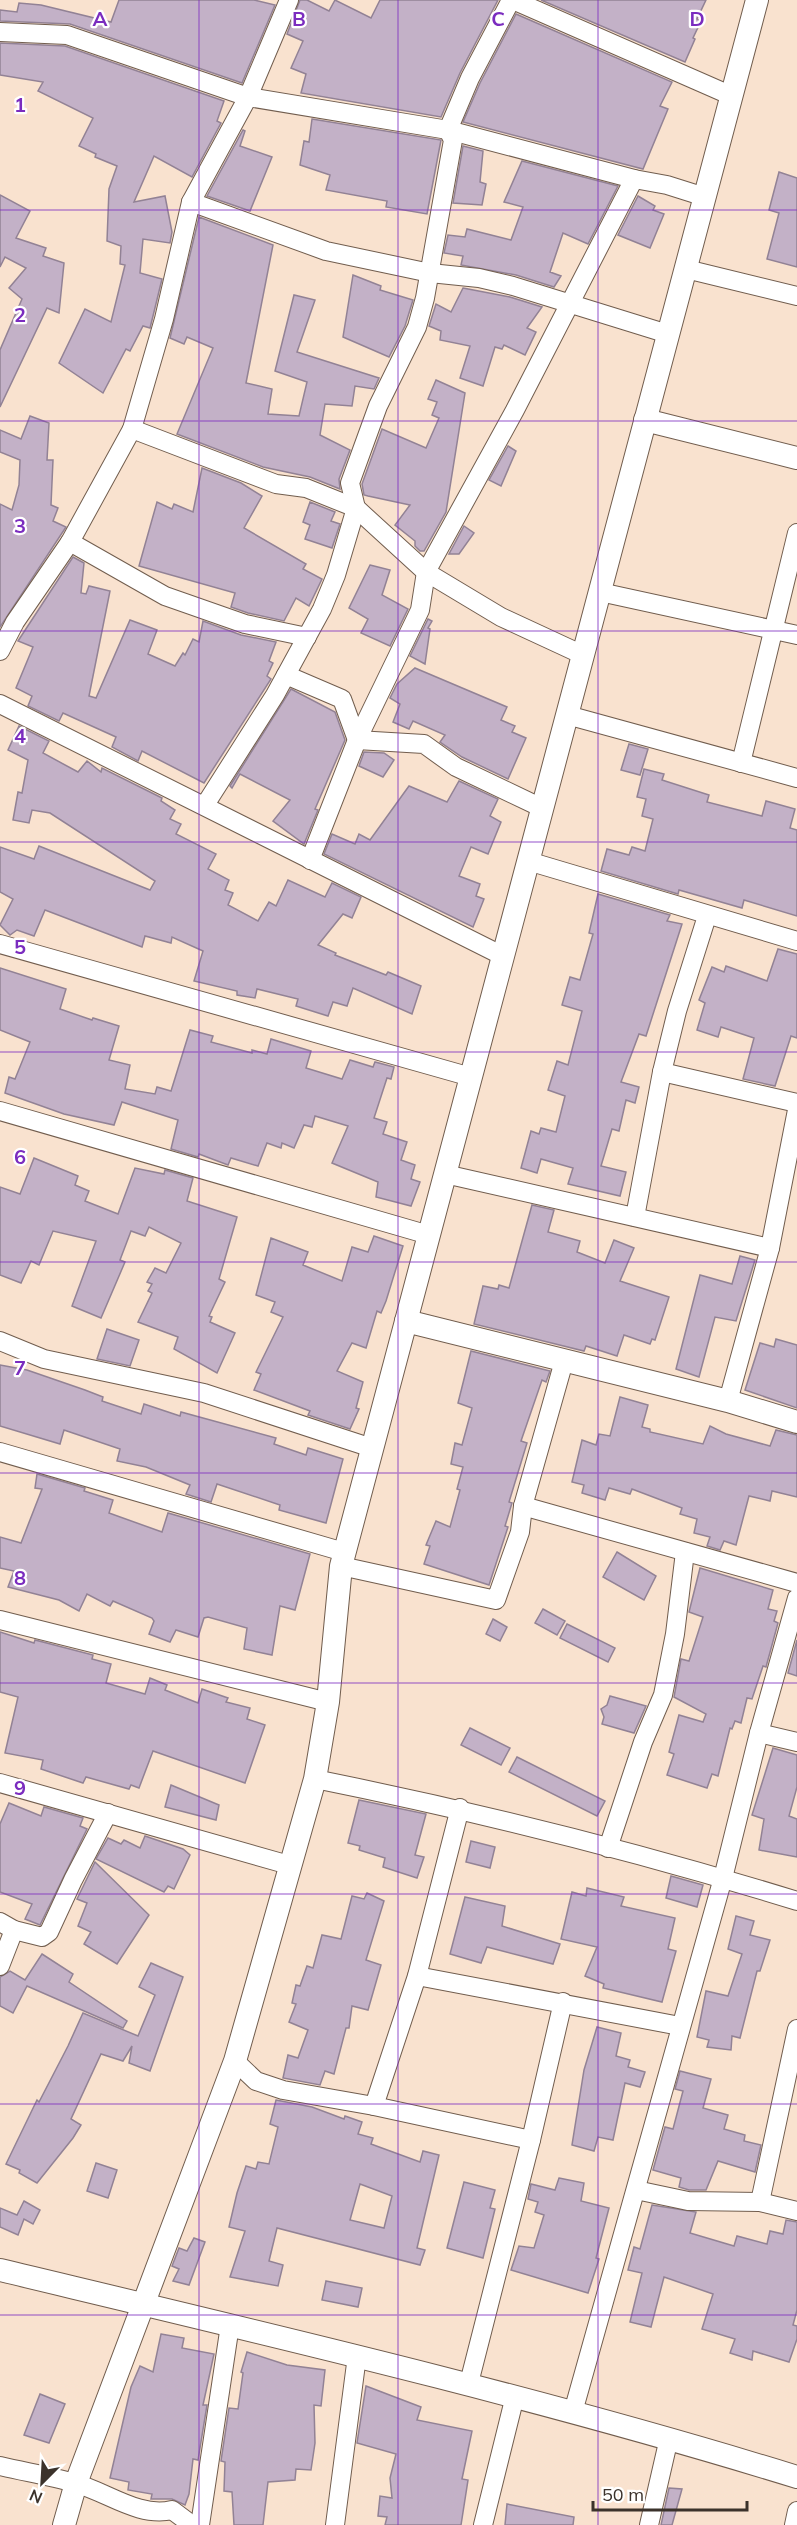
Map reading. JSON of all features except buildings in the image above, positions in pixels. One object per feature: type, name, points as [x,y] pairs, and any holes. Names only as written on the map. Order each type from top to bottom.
[{"type":"street","points":[[0,651],[15,622],[70,542],[132,429],[164,319],[191,202],[249,97],[289,0]]},
{"type":"street","points":[[205,805],[286,675],[336,575],[356,508],[350,483],[378,406],[417,327],[430,273],[453,140],[448,130],[470,78],[512,0],[732,96]]},
{"type":"street","points":[[64,2525],[76,2483],[235,2061],[315,1779],[328,1702],[342,1559],[757,0]]},
{"type":"street","points":[[0,32],[67,35],[249,97],[448,130],[634,179],[667,185],[705,197]]},
{"type":"street","points":[[310,860],[357,740],[420,610],[426,573],[634,179]]},
{"type":"street","points":[[191,202],[326,251],[430,273],[479,278],[513,285],[668,334]]},
{"type":"street","points":[[686,269],[797,296]]},
{"type":"street","points":[[645,420],[797,458]]},
{"type":"street","points":[[132,429],[276,484],[306,488],[356,508],[426,573],[501,617],[583,655]]},
{"type":"street","points":[[741,763],[797,533]]},
{"type":"street","points":[[70,542],[165,596],[245,624],[307,637]]},
{"type":"street","points":[[600,592],[797,635]]},
{"type":"street","points":[[286,675],[342,699],[357,740]]},
{"type":"street","points":[[0,705],[205,805],[503,956]]},
{"type":"street","points":[[567,715],[797,778]]},
{"type":"street","points":[[357,740],[424,744],[456,767],[542,808]]},
{"type":"street","points":[[528,861],[797,941]]},
{"type":"street","points":[[635,1216],[662,1072],[677,1011],[707,916]]},
{"type":"street","points":[[0,944],[471,1077]]},
{"type":"street","points":[[662,1072],[797,1103]]},
{"type":"street","points":[[728,1401],[770,1248],[797,1110]]},
{"type":"street","points":[[0,1111],[429,1235]]},
{"type":"street","points":[[445,1174],[770,1248]]},
{"type":"street","points":[[406,1321],[728,1401],[797,1422]]},
{"type":"street","points":[[0,1341],[44,1359],[204,1393],[372,1448]]},
{"type":"street","points":[[0,1452],[342,1559],[496,1600],[520,1532],[523,1506],[564,1361]]},
{"type":"street","points":[[523,1506],[797,1583]]},
{"type":"street","points":[[608,1848],[643,1742],[663,1695],[675,1634],[685,1552]]},
{"type":"street","points":[[573,2412],[723,1878],[759,1733],[797,1598]]},
{"type":"street","points":[[0,1620],[328,1702]]},
{"type":"street","points":[[759,1733],[797,1742]]},
{"type":"street","points":[[315,1779],[460,1808],[723,1878],[797,1901]]},
{"type":"street","points":[[0,1783],[289,1865]]},
{"type":"street","points":[[374,2106],[417,1976],[460,1808]]},
{"type":"street","points":[[0,1966],[7,1926],[42,1937],[49,1932],[108,1813]]},
{"type":"street","points":[[417,1976],[680,2026]]},
{"type":"street","points":[[469,2383],[531,2140],[563,2002]]},
{"type":"street","points":[[760,2202],[792,2073],[797,2029]]},
{"type":"street","points":[[235,2061],[256,2081],[283,2090],[374,2106],[531,2140]]},
{"type":"street","points":[[636,2190],[688,2200],[760,2202],[797,2211]]},
{"type":"street","points":[[0,2270],[469,2383],[669,2438],[797,2477]]},
{"type":"street","points":[[200,2525],[230,2325]]},
{"type":"street","points":[[335,2525],[357,2356]]},
{"type":"street","points":[[483,2525],[515,2396]]},
{"type":"street","points":[[649,2525],[669,2438]]},
{"type":"street","points":[[0,2466],[76,2483],[141,2509],[161,2512],[172,2510],[192,2525]]},
{"type":"street","points":[[794,2525],[797,2511]]}]
